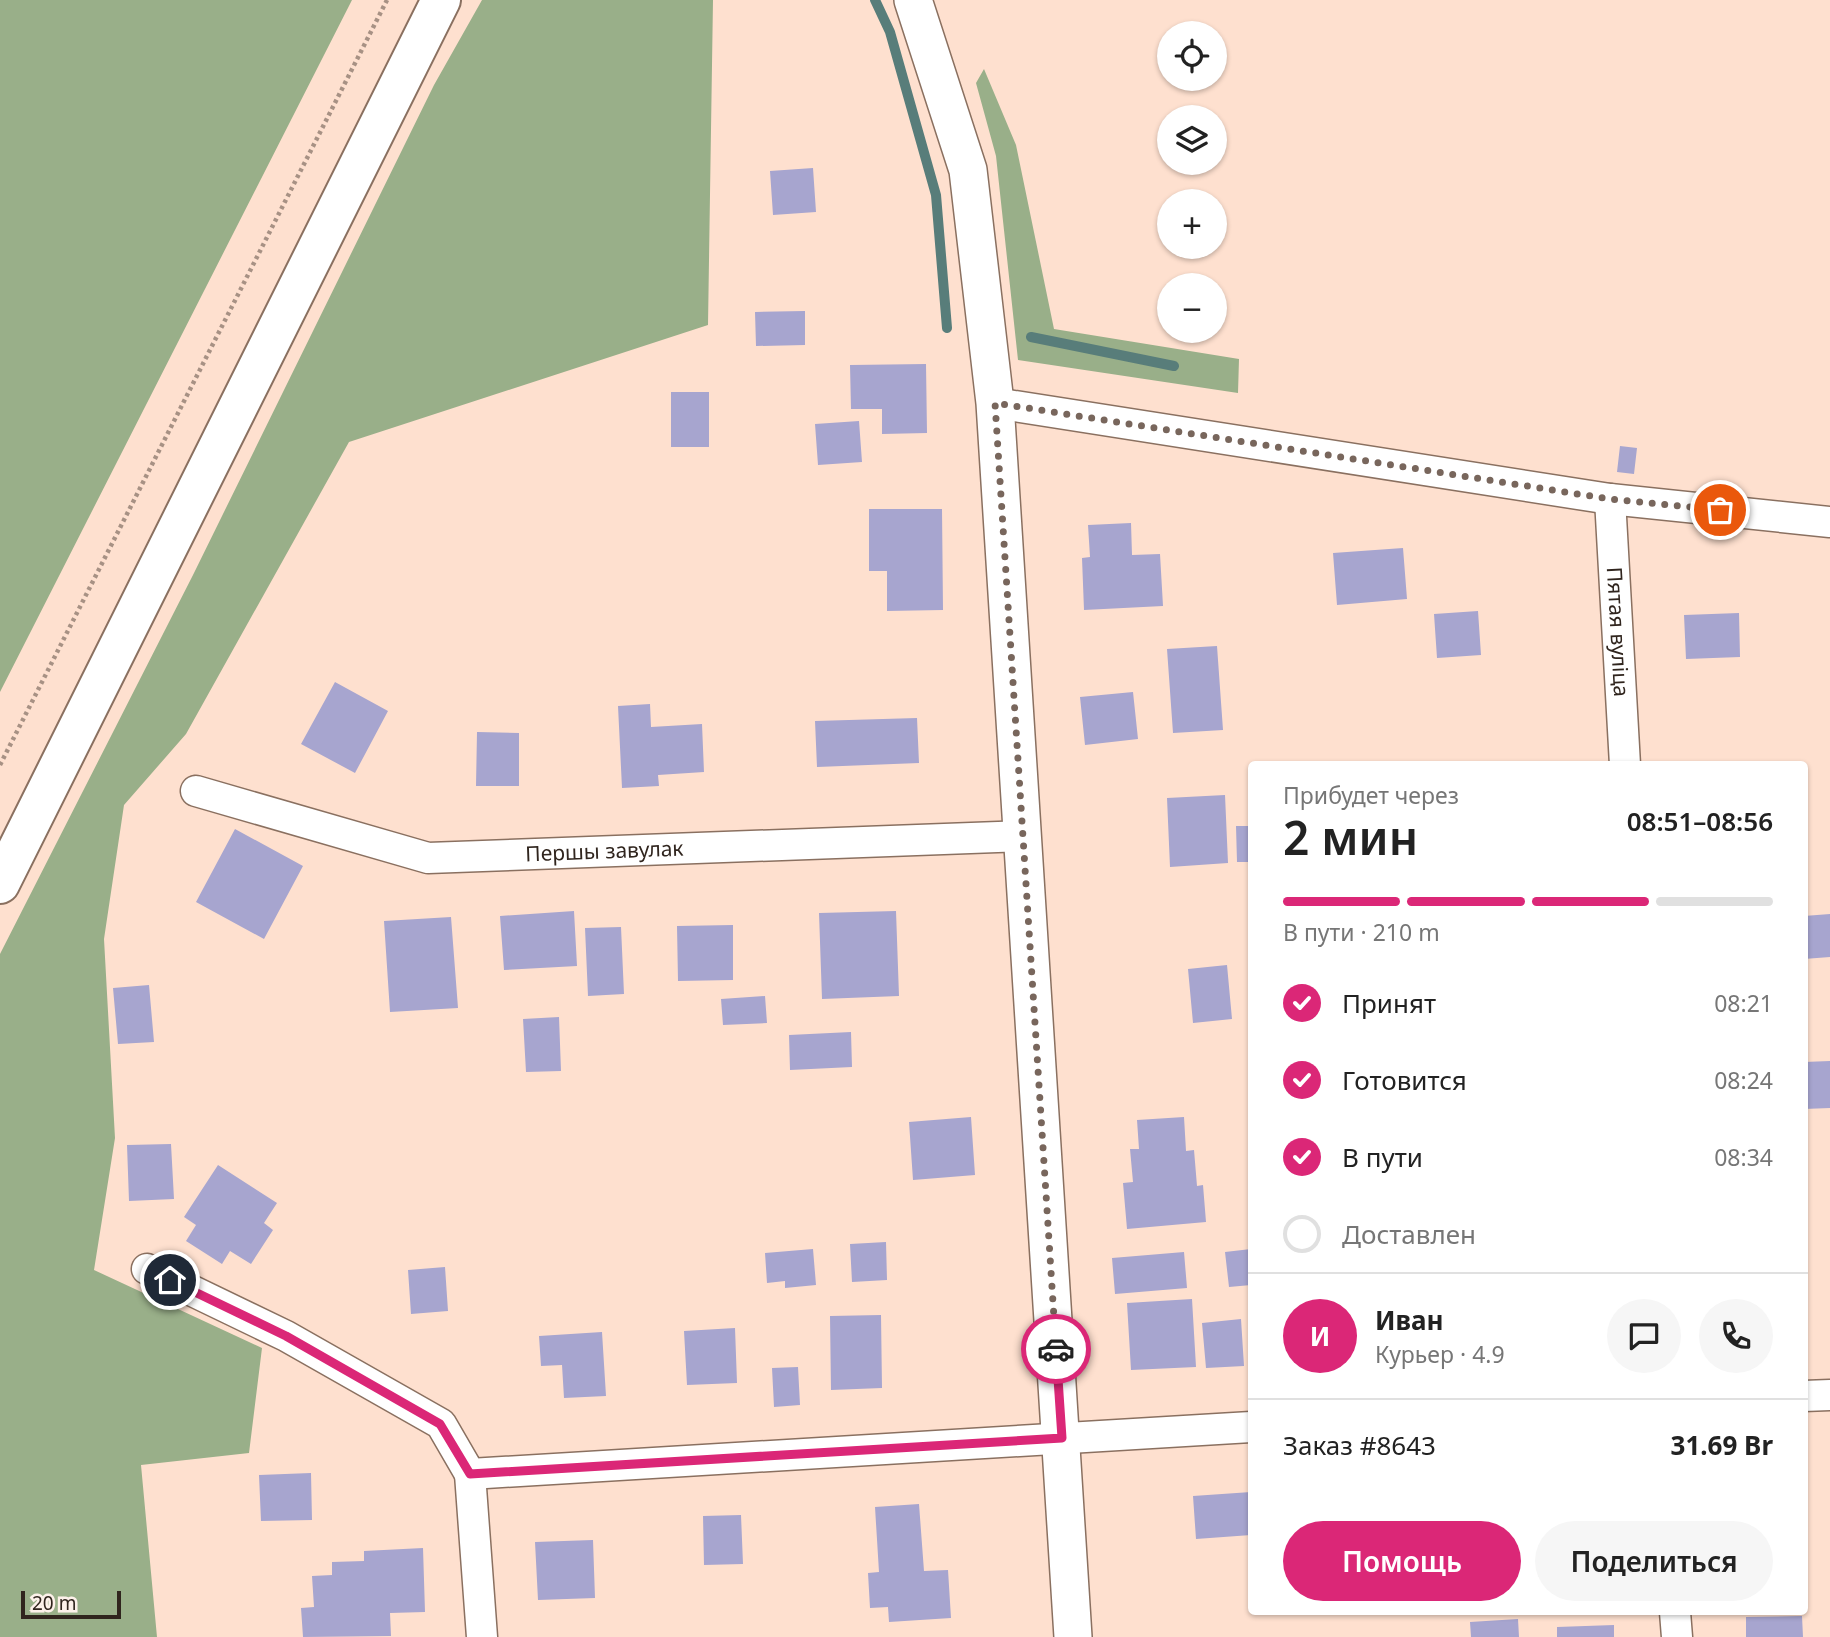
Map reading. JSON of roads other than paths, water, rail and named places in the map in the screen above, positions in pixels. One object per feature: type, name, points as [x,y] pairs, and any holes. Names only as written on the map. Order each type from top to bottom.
[{"type":"main road","points":[[0,884],[441,0]]},
{"type":"street","points":[[913,0],[968,170],[995,403],[1073,1637]]},
{"type":"street","points":[[995,403],[1610,499],[1830,522]]},
{"type":"street","name":"Пятая вуліца","points":[[1610,499],[1625,761]]},
{"type":"street","name":"Першы завулак","points":[[196,791],[428,858],[1023,836]]},
{"type":"street","points":[[147,1269],[286,1336],[440,1424],[470,1474],[482,1637]]},
{"type":"street","points":[[1808,1396],[1830,1395]]},
{"type":"street","points":[[470,1474],[1248,1427]]},
{"type":"street","points":[[1675,1615],[1676,1637]]},
{"type":"waterway","points":[[875,0],[890,32],[936,195],[947,328]]},
{"type":"waterway","points":[[1031,337],[1174,366]]}]
